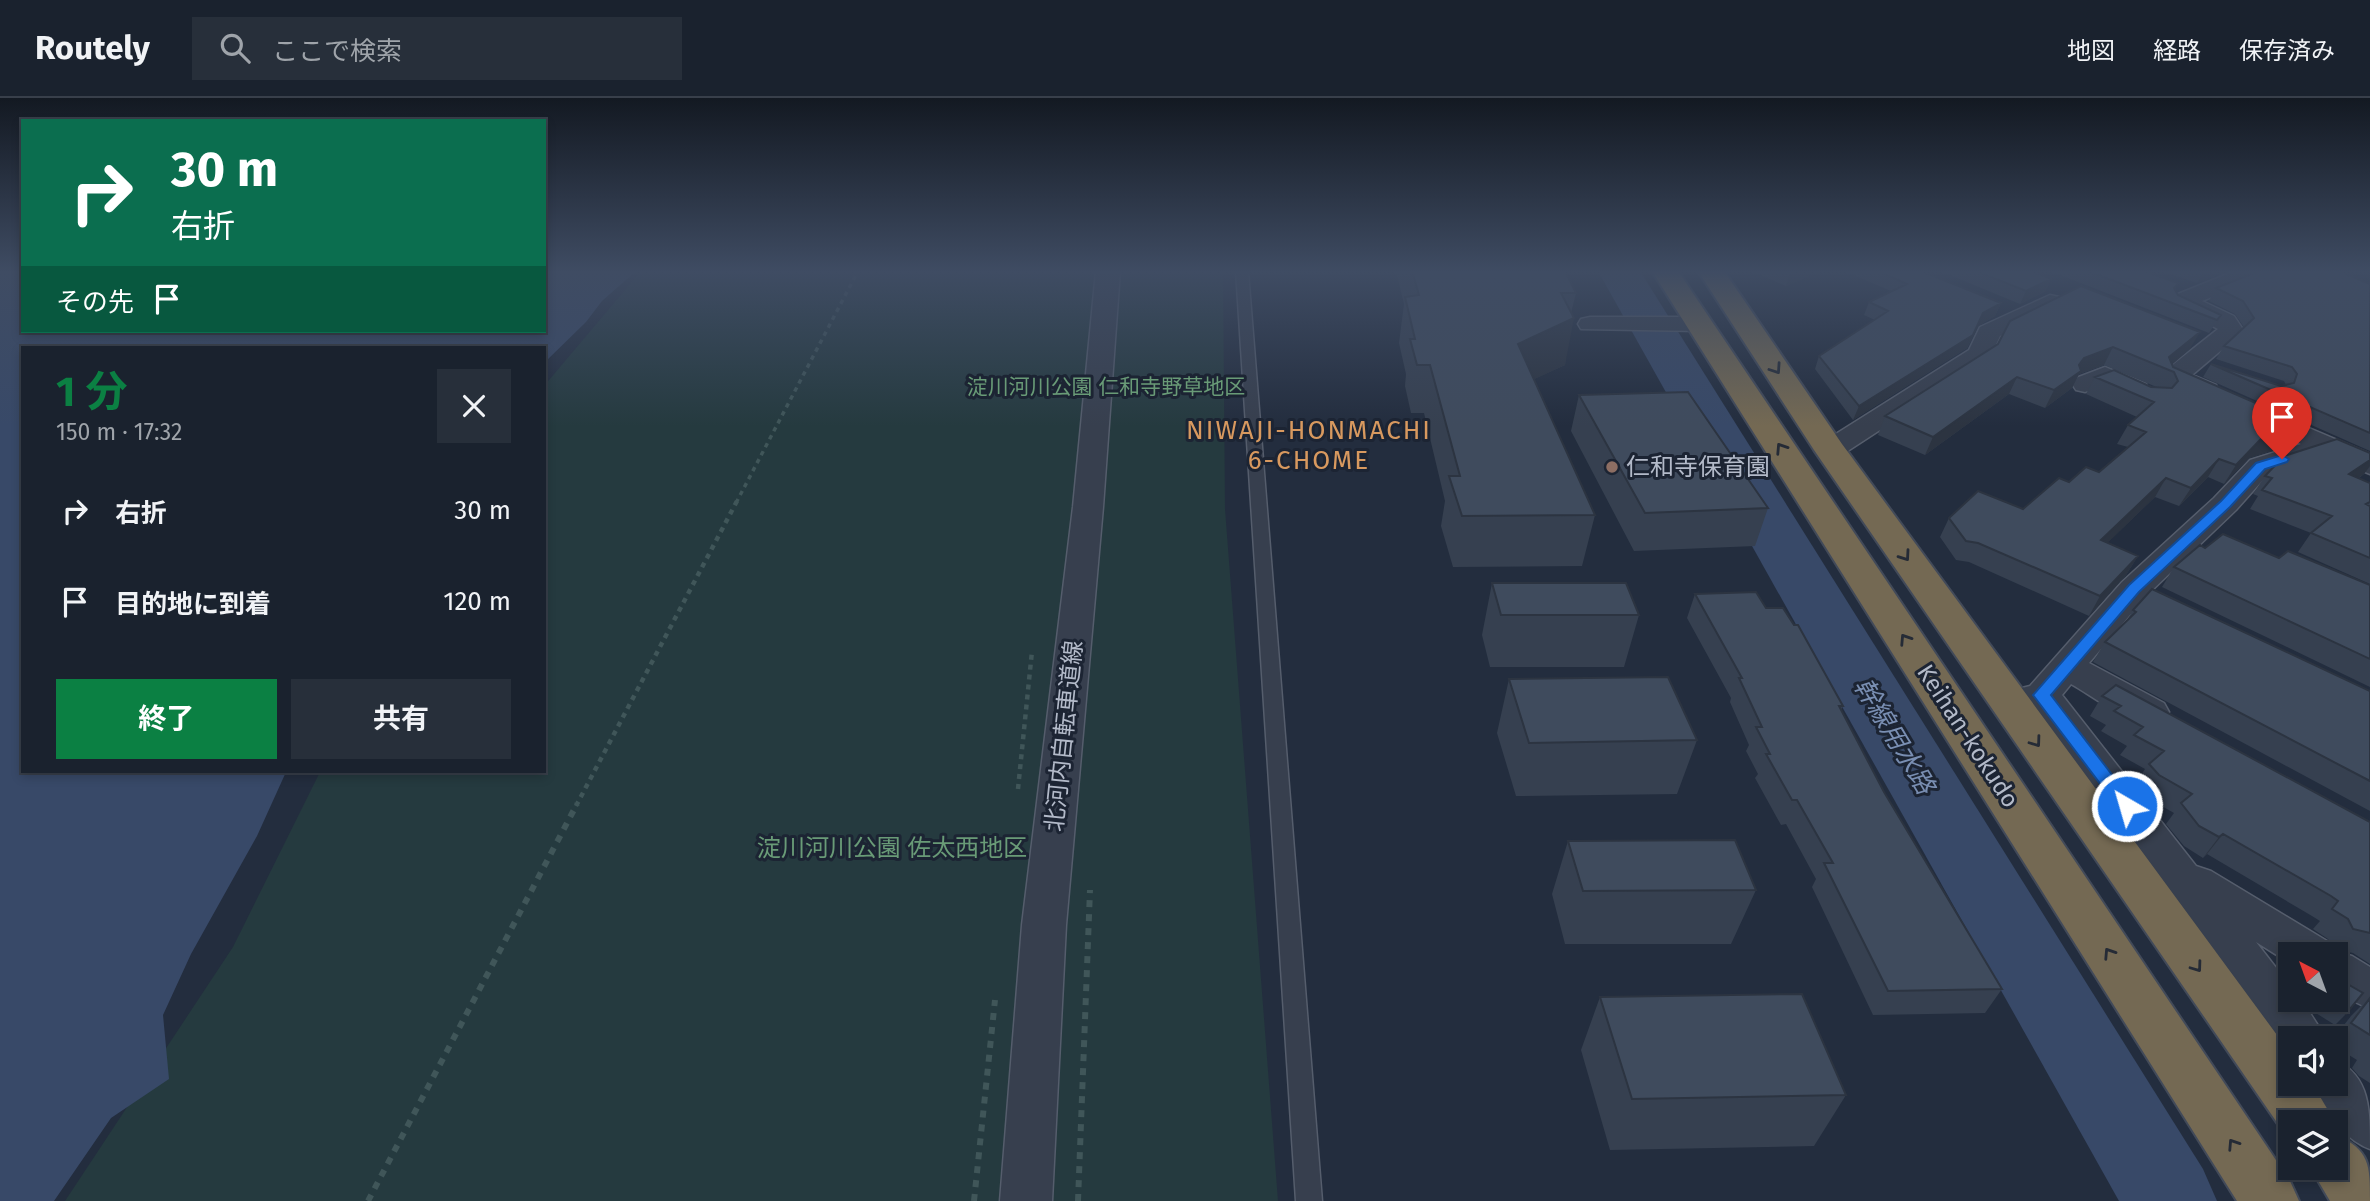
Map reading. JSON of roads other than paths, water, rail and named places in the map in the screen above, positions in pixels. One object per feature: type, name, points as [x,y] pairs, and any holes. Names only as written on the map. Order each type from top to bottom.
[{"type":"highway","name":"Keihan-kokudo","points":[[1745,322],[1830,450],[2039,689],[2301,1110]]},
{"type":"highway","name":"Keihan-kokudo","points":[[1682,324],[2270,1201]]},
{"type":"highway","points":[[2348,1178],[2364,1201]]},
{"type":"street","name":"北河内自転車道線","points":[[1026,1201],[1044,925],[1088,507],[1104,322]]},
{"type":"street","points":[[1830,450],[1980,354],[1990,332],[2008,322]]},
{"type":"street","points":[[2085,384],[2105,375],[2145,394],[2191,355],[2231,331],[2226,322]]},
{"type":"street","points":[[1590,324],[1682,324]]},
{"type":"street","points":[[2191,355],[2221,372]]},
{"type":"street","points":[[2191,355],[2231,403],[2370,465]]},
{"type":"street","points":[[2039,689],[2147,595],[2203,524],[2260,466],[2326,446]]},
{"type":"street","points":[[2203,524],[2239,541]]},
{"type":"street","points":[[2039,689],[2177,726]]},
{"type":"street","points":[[2039,689],[2294,1026]]},
{"type":"street","points":[[2178,872],[2292,942]]},
{"type":"street","points":[[2348,976],[2370,990]]},
{"type":"street","points":[[2347,1096],[2370,1126]]},
{"type":"lane","points":[[1246,322],[1309,1201]]},
{"type":"water","points":[[0,322],[21,322],[21,333],[546,333],[546,322],[586,322],[546,361],[546,346],[21,346],[21,773],[286,773],[257,836],[191,954],[163,1015],[169,1079],[111,1118],[54,1201],[0,1201]]},
{"type":"waterway","name":"幹線用水路","points":[[1649,322],[2170,1201]]},
{"type":"place","name":"仁和寺保育園","points":[[1612,467]]},
{"type":"district","name":"NIWAJI-HONMACHI 6-CHOME","points":[[1309,445]]},
{"type":"park label","name":"淀川河川公園 仁和寺野草地区","points":[[1106,387]]},
{"type":"park label","name":"淀川河川公園 佐太西地区","points":[[892,848]]}]
